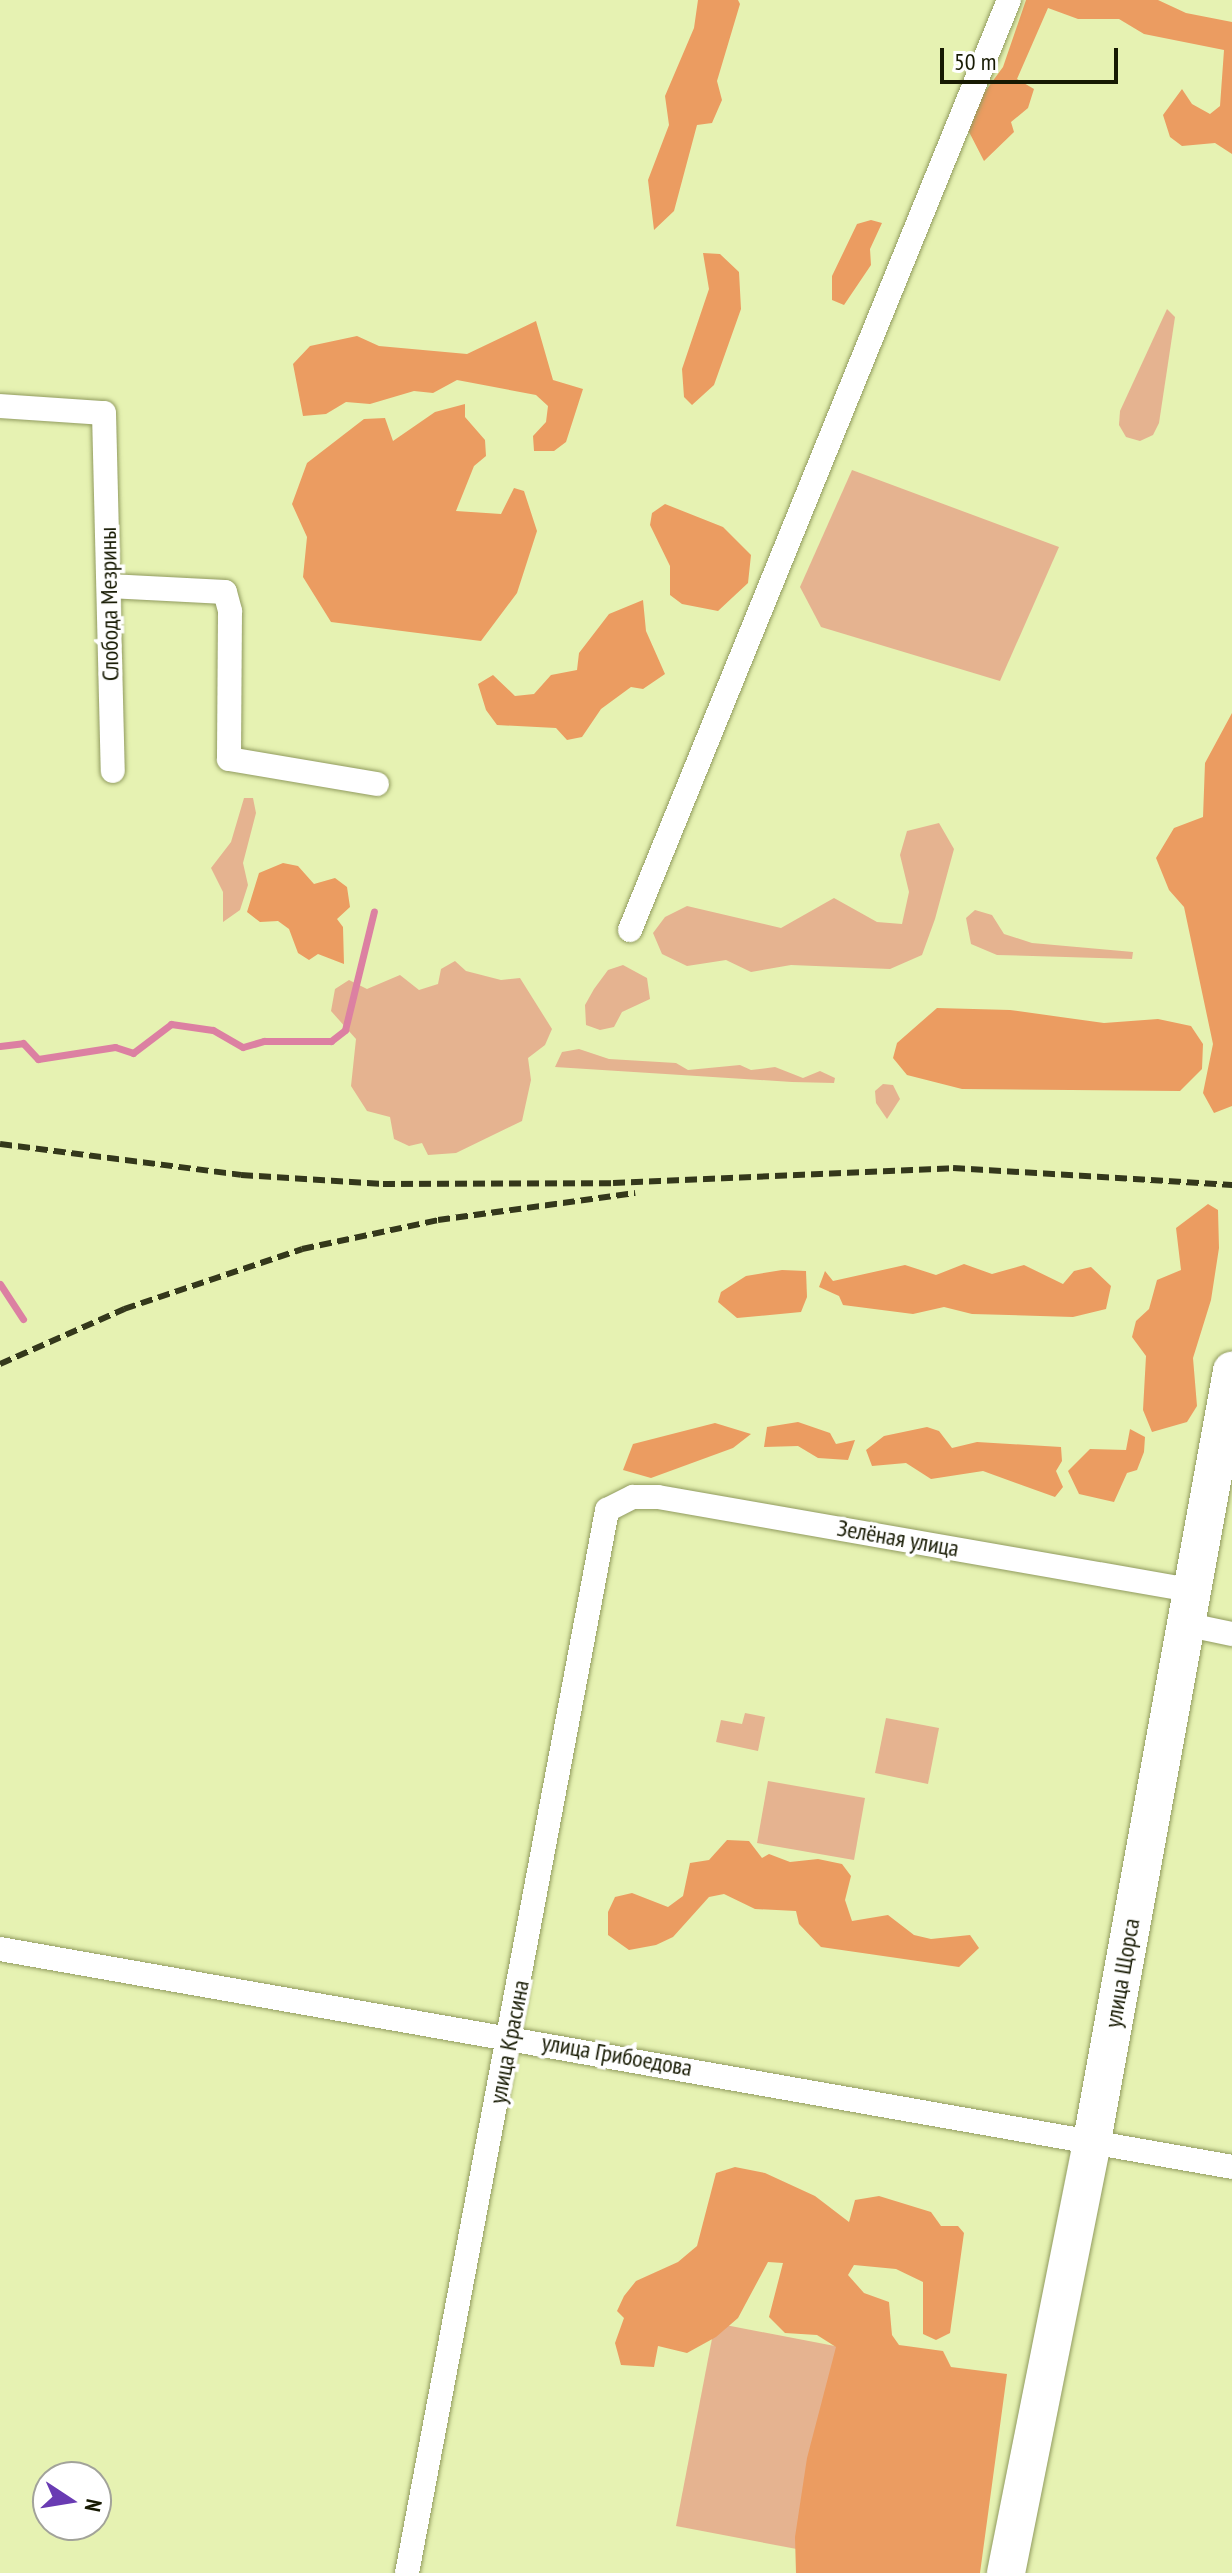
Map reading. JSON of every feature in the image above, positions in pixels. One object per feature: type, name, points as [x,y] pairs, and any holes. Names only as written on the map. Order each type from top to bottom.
[{"type":"main road","name":"улица Щорса","points":[[1006,2573],[1092,2141],[1232,1371]]},
{"type":"street","points":[[630,930],[1009,0]]},
{"type":"street","name":"Слобода Мезрины","points":[[0,406],[104,413],[113,771]]},
{"type":"street","points":[[109,586],[225,592],[230,611],[229,759],[377,784]]},
{"type":"street","name":"Зелёная улица","points":[[607,1510],[633,1497],[658,1497],[1187,1607],[1232,1634]]},
{"type":"street","name":"улица Красина","points":[[407,2573],[607,1510]]},
{"type":"street","name":"улица Грибоедова","points":[[0,1949],[510,2036],[1232,2167]]},
{"type":"shaded area","points":[[698,0],[738,0],[740,4],[717,81],[722,100],[712,123],[697,125],[674,211],[654,230],[648,180],[669,125],[665,96],[694,28]]},
{"type":"shaded area","points":[[1026,0],[1158,0],[1186,13],[1232,22],[1232,154],[1215,143],[1182,146],[1170,137],[1163,115],[1182,89],[1192,104],[1210,114],[1220,106],[1224,50],[1144,34],[1119,19],[1078,19],[1048,8],[1017,79],[1034,89],[1028,108],[1011,122],[1014,132],[984,161],[967,128],[970,112],[1003,67]]},
{"type":"shaded area","points":[[871,220],[882,223],[870,249],[871,265],[844,305],[832,300],[832,276],[857,224]]},
{"type":"shaded area","points":[[703,253],[720,254],[739,272],[741,309],[714,385],[692,405],[684,397],[682,369],[709,289]]},
{"type":"shaded area","points":[[1167,309],[1175,317],[1159,423],[1153,435],[1140,441],[1126,437],[1119,425],[1120,411]]},
{"type":"shaded area","points":[[536,321],[553,380],[583,389],[566,442],[554,451],[534,451],[533,436],[546,422],[548,406],[536,395],[457,380],[433,393],[414,391],[370,404],[346,402],[326,414],[303,416],[293,364],[310,346],[357,336],[379,346],[467,354]]},
{"type":"shaded area","points":[[465,404],[465,417],[485,440],[486,456],[474,466],[456,511],[501,514],[514,488],[524,491],[537,531],[517,593],[481,641],[331,622],[303,577],[307,537],[292,504],[307,463],[364,419],[385,418],[393,441],[435,412]]},
{"type":"shaded area","points":[[852,470],[1059,547],[1000,681],[821,627],[800,587]]},
{"type":"shaded area","points":[[665,504],[723,527],[751,555],[748,583],[718,611],[682,604],[670,595],[670,566],[650,525],[652,513]]},
{"type":"shaded area","points":[[643,600],[646,631],[665,674],[643,689],[631,687],[601,709],[582,737],[567,740],[556,728],[497,725],[486,710],[478,684],[493,675],[515,696],[534,694],[551,675],[577,670],[579,653],[609,614]]},
{"type":"shaded area","points":[[1232,713],[1232,1106],[1214,1113],[1203,1093],[1213,1044],[1184,907],[1169,890],[1156,858],[1174,828],[1203,817],[1205,763]]},
{"type":"shaded area","points":[[244,798],[253,798],[256,813],[243,863],[248,885],[240,910],[223,922],[223,892],[211,868],[231,842]]},
{"type":"shaded area","points":[[939,823],[954,849],[935,919],[922,955],[890,969],[791,965],[751,972],[726,960],[687,966],[662,954],[653,933],[665,917],[687,906],[781,928],[834,898],[877,922],[902,924],[909,892],[900,855],[907,831]]},
{"type":"shaded area","points":[[283,863],[298,866],[314,884],[335,878],[347,887],[350,907],[337,919],[343,927],[344,964],[318,954],[309,960],[298,953],[289,929],[278,921],[260,922],[247,912],[259,873]]},
{"type":"shaded area","points":[[975,910],[992,915],[1004,934],[1032,943],[1133,952],[1132,959],[997,955],[971,944],[966,918]]},
{"type":"shaded area","points":[[455,961],[466,971],[501,980],[520,978],[552,1029],[545,1045],[528,1058],[531,1080],[522,1121],[456,1153],[428,1155],[422,1143],[409,1146],[394,1139],[390,1117],[367,1111],[351,1086],[356,1039],[331,1011],[335,989],[349,980],[367,989],[400,975],[419,990],[438,984],[441,969]]},
{"type":"shaded area","points":[[623,965],[647,978],[650,999],[622,1012],[614,1027],[600,1030],[586,1025],[585,1005],[594,989],[608,970]]},
{"type":"shaded area","points":[[937,1008],[1010,1010],[1104,1023],[1158,1019],[1191,1026],[1203,1044],[1202,1069],[1180,1091],[962,1089],[907,1075],[893,1058],[897,1043]]},
{"type":"shaded area","points":[[579,1049],[609,1059],[676,1063],[688,1070],[740,1065],[751,1070],[775,1067],[803,1078],[820,1071],[835,1078],[834,1083],[792,1082],[555,1067],[562,1052]]},
{"type":"shaded area","points":[[883,1084],[893,1085],[900,1099],[887,1119],[876,1103],[875,1091]]},
{"type":"shaded area","points":[[1208,1204],[1218,1210],[1219,1248],[1211,1300],[1193,1358],[1197,1406],[1187,1422],[1152,1432],[1143,1410],[1146,1356],[1132,1337],[1136,1321],[1149,1309],[1157,1280],[1181,1270],[1176,1228]]},
{"type":"shaded area","points":[[964,1264],[992,1274],[1024,1265],[1063,1284],[1074,1271],[1091,1267],[1111,1286],[1106,1309],[1073,1317],[972,1314],[944,1307],[913,1314],[843,1305],[839,1296],[819,1287],[825,1271],[833,1281],[905,1265],[936,1275]]},
{"type":"shaded area","points":[[782,1270],[806,1271],[807,1297],[801,1312],[737,1318],[718,1302],[721,1292],[746,1276]]},
{"type":"shaded area","points":[[798,1422],[830,1433],[836,1444],[855,1440],[848,1460],[818,1458],[798,1446],[764,1447],[767,1427]]},
{"type":"shaded area","points":[[715,1423],[751,1434],[733,1448],[651,1478],[623,1470],[633,1444]]},
{"type":"shaded area","points":[[927,1427],[939,1431],[952,1448],[977,1442],[1061,1447],[1062,1461],[1056,1471],[1063,1487],[1055,1497],[983,1471],[931,1479],[906,1463],[872,1466],[866,1450],[884,1436]]},
{"type":"shaded area","points":[[1130,1429],[1145,1437],[1144,1452],[1137,1470],[1127,1473],[1114,1502],[1079,1494],[1068,1471],[1090,1449],[1126,1450]]},
{"type":"shaded area","points":[[745,1713],[765,1717],[758,1751],[716,1742],[721,1720],[742,1724]]},
{"type":"shaded area","points":[[886,1718],[939,1728],[928,1784],[875,1773]]},
{"type":"shaded area","points":[[768,1781],[865,1798],[854,1860],[757,1843]]},
{"type":"shaded area","points":[[727,1840],[749,1841],[762,1858],[769,1854],[790,1862],[818,1859],[842,1864],[851,1876],[845,1900],[852,1921],[888,1915],[914,1935],[931,1939],[970,1935],[979,1948],[959,1967],[821,1947],[799,1924],[796,1911],[755,1909],[724,1894],[709,1897],[673,1937],[656,1945],[629,1950],[608,1935],[608,1912],[615,1897],[632,1893],[668,1907],[683,1896],[690,1863],[709,1860]]},
{"type":"shaded area","points":[[735,2167],[765,2173],[815,2196],[849,2222],[855,2200],[879,2196],[931,2212],[941,2226],[958,2226],[964,2233],[950,2333],[936,2340],[923,2334],[923,2282],[896,2269],[854,2265],[848,2275],[864,2293],[889,2302],[892,2335],[899,2345],[943,2351],[951,2367],[1007,2374],[980,2573],[796,2573],[795,2537],[807,2458],[836,2347],[817,2335],[785,2333],[769,2317],[783,2263],[768,2262],[738,2318],[716,2337],[687,2353],[658,2346],[654,2367],[621,2365],[615,2343],[624,2318],[617,2311],[624,2296],[636,2281],[678,2262],[697,2246],[716,2173]]},
{"type":"shaded area","points":[[715,2323],[840,2347],[802,2550],[676,2526]]},
{"type":"waterway","points":[[0,1046],[23,1043],[38,1059],[115,1047],[133,1053],[171,1024],[213,1030],[243,1047],[264,1041],[331,1041],[345,1030],[374,911]]},
{"type":"waterway","points":[[0,1284],[23,1319]]},
{"type":"railway","points":[[0,1144],[241,1175],[383,1184],[613,1183],[953,1168],[1232,1185]]},
{"type":"railway","points":[[0,1364],[124,1309],[302,1249],[438,1220],[635,1193]]}]
